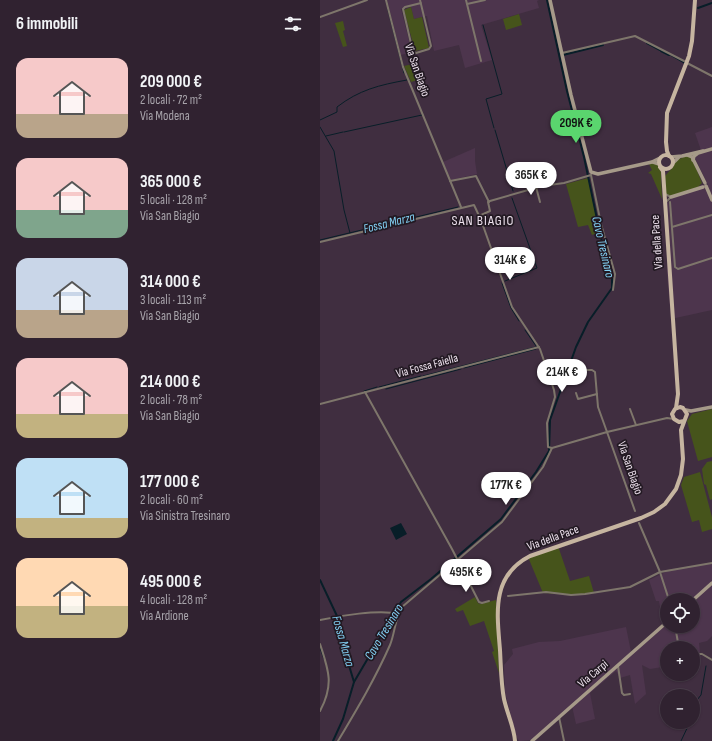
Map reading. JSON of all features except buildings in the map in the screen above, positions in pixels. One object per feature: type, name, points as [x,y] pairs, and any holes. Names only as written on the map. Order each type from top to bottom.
[{"type":"main road","name":"Via della Pace","points":[[684,409],[678,394],[662,171],[660,166],[661,157],[665,151],[668,109],[686,62],[692,41],[695,0]]},
{"type":"main road","name":"Via della Pace","points":[[663,186],[664,173],[673,163],[667,151],[666,142]]},
{"type":"main road","points":[[661,157],[670,156]]},
{"type":"main road","points":[[660,166],[664,169],[669,169]]},
{"type":"main road","name":"Via della Pace","points":[[676,408],[678,394]]},
{"type":"main road","points":[[676,408],[684,409],[687,415],[684,421],[675,420],[672,412],[676,408]]},
{"type":"main road","name":"Via della Pace","points":[[675,420],[681,430]]},
{"type":"main road","name":"Via della Pace","points":[[515,741],[503,693],[497,618],[498,596],[505,578],[515,565],[530,556],[641,518],[662,506],[673,494],[681,475],[683,459],[681,430],[684,421]]},
{"type":"main road","name":"Via della Pace","points":[[514,735],[518,741]]},
{"type":"street","points":[[320,17],[367,0]]},
{"type":"street","name":"Via San Biagio","points":[[386,0],[403,67],[461,207]]},
{"type":"street","points":[[466,0],[481,61]]},
{"type":"street","points":[[466,4],[485,0]]},
{"type":"street","points":[[550,0],[590,169],[601,224],[615,274],[613,290]]},
{"type":"street","points":[[421,1],[431,48],[416,53],[413,52],[403,9],[421,1]]},
{"type":"street","points":[[562,53],[635,36],[712,76]]},
{"type":"street","points":[[670,156],[682,156],[712,149]]},
{"type":"street","points":[[693,160],[694,155],[703,151]]},
{"type":"street","points":[[687,155],[691,156],[702,178],[703,185],[708,190],[712,200]]},
{"type":"street","points":[[673,163],[676,159],[682,156]]},
{"type":"street","points":[[489,202],[536,187],[564,183],[590,175],[652,162],[661,157]]},
{"type":"street","points":[[652,162],[660,166]]},
{"type":"street","points":[[450,181],[476,176],[489,202],[490,212],[479,216]]},
{"type":"street","points":[[665,211],[667,201],[703,185]]},
{"type":"street","points":[[663,186],[665,194],[670,200],[676,268],[678,269],[712,258]]},
{"type":"street","points":[[536,187],[540,202]]},
{"type":"street","points":[[320,242],[474,205],[512,307],[539,347],[555,393],[547,423],[548,446],[551,448],[543,467],[505,519],[396,613],[394,635],[374,680],[338,741]]},
{"type":"street","points":[[667,242],[669,240],[669,229],[712,215]]},
{"type":"street","points":[[665,217],[668,226],[672,228]]},
{"type":"street","name":"Via Fossa Faiella","points":[[320,404],[539,347]]},
{"type":"street","name":"Via San Biagio","points":[[583,370],[592,370],[595,372],[598,407],[635,511]]},
{"type":"street","points":[[365,392],[456,556],[478,602],[482,603],[489,601]]},
{"type":"street","points":[[576,393],[578,399],[597,394]]},
{"type":"street","points":[[687,415],[712,407]]},
{"type":"street","points":[[630,409],[636,425]]},
{"type":"street","points":[[684,409],[696,411]]},
{"type":"street","points":[[667,418],[672,412]]},
{"type":"street","points":[[607,432],[667,418],[675,420]]},
{"type":"street","name":"Via San Biagio","points":[[551,448],[607,432]]},
{"type":"street","points":[[639,523],[660,572],[667,593]]},
{"type":"street","points":[[508,596],[546,592],[571,595],[608,591],[630,587],[660,572],[712,563]]},
{"type":"street","points":[[700,594],[712,583]]},
{"type":"street","points":[[320,620],[337,617],[396,613]]},
{"type":"street","name":"Via Carpi","points":[[532,741],[660,629]]},
{"type":"street","points":[[320,644],[330,681],[327,697],[320,711]]},
{"type":"street","points":[[700,654],[712,660]]},
{"type":"street","points":[[618,666],[623,694],[630,694]]},
{"type":"street","points":[[559,716],[564,741]]},
{"type":"street","points":[[554,721],[560,722]]},
{"type":"shaded area","points":[[387,0],[539,0],[537,1],[539,8],[481,25],[492,60],[465,68],[459,45],[434,51],[427,16],[414,19],[411,7],[401,9],[412,52],[401,55]]},
{"type":"shaded area","points":[[712,127],[712,310],[671,319],[667,274],[667,203],[672,198],[708,185],[695,158],[696,155],[702,153],[695,133]]},
{"type":"shaded area","points":[[475,148],[477,174],[451,180],[443,162]]},
{"type":"shaded area","points":[[712,563],[712,636],[707,641],[700,643],[700,641],[660,641],[660,667],[650,669],[642,665],[646,694],[635,704],[630,675],[620,678],[616,671],[590,693],[595,719],[576,724],[572,706],[531,740],[519,741],[516,736],[505,692],[504,665],[513,654],[512,649],[539,642],[560,641],[626,627],[631,652],[660,629],[660,633],[700,633],[700,593],[660,593],[660,607],[659,601],[656,601],[649,580],[672,569]]},
{"type":"green space","points":[[411,7],[414,19],[422,17],[429,48],[415,51],[404,10]]},
{"type":"green space","points":[[519,14],[522,25],[506,30],[503,19]]},
{"type":"green space","points":[[343,21],[345,30],[343,31],[347,46],[343,47],[335,23]]},
{"type":"green space","points":[[417,63],[421,79],[411,82],[404,66]]},
{"type":"green space","points":[[686,156],[692,158],[702,183],[698,187],[669,197],[666,194],[665,176],[673,167],[675,161]]},
{"type":"green space","points":[[651,163],[658,165],[661,172],[662,199],[651,174],[648,173],[652,170],[649,164]]},
{"type":"green space","points":[[588,178],[599,232],[592,235],[588,225],[578,227],[566,184]]},
{"type":"green space","points":[[712,409],[712,457],[698,461],[687,421],[692,414]]},
{"type":"green space","points":[[712,461],[712,499],[710,500],[706,485],[704,484],[702,469],[707,462]]},
{"type":"green space","points":[[700,472],[712,517],[712,529],[702,532],[699,520],[692,522],[681,485],[684,477]]},
{"type":"green space","points":[[558,546],[570,581],[589,576],[594,593],[581,595],[543,593],[528,557]]},
{"type":"green space","points":[[475,597],[480,604],[496,600],[499,673],[492,652],[494,651],[484,621],[470,626],[463,610],[457,612],[455,609]]},
{"type":"water","points":[[401,523],[407,534],[396,540],[390,528]]},
{"type":"waterway","name":"Cavo Tresinaro","points":[[333,741],[343,719],[354,682],[401,602],[431,579],[501,519],[536,472],[549,451],[550,420],[576,347],[588,322],[612,288],[612,272],[601,238],[584,157],[567,91],[547,0]]},
{"type":"waterway","points":[[698,8],[712,3]]},
{"type":"waterway","points":[[388,10],[404,73]]},
{"type":"waterway","points":[[483,25],[502,94],[486,99],[494,128]]},
{"type":"waterway","points":[[647,43],[660,50]]},
{"type":"waterway","points":[[563,55],[603,45]]},
{"type":"waterway","points":[[661,51],[669,55]]},
{"type":"waterway","points":[[671,55],[685,63]]},
{"type":"waterway","points":[[320,120],[337,112],[337,107],[361,92],[378,86],[407,80]]},
{"type":"waterway","points":[[344,132],[422,115]]},
{"type":"waterway","points":[[320,127],[334,151],[344,210],[350,233]]},
{"type":"waterway","points":[[495,130],[513,191]]},
{"type":"waterway","points":[[326,136],[343,132]]},
{"type":"waterway","points":[[505,281],[537,268],[512,198]]},
{"type":"waterway","name":"Fossa Marza","points":[[320,240],[458,207]]},
{"type":"waterway","points":[[502,283],[511,308],[519,321]]},
{"type":"waterway","points":[[525,330],[536,346]]},
{"type":"waterway","points":[[423,376],[536,347]]},
{"type":"waterway","points":[[464,368],[536,349]]},
{"type":"waterway","points":[[386,389],[461,369]]},
{"type":"waterway","points":[[379,387],[421,376]]},
{"type":"waterway","points":[[364,391],[377,387]]},
{"type":"waterway","name":"Fossa Marza","points":[[320,580],[337,616],[341,639],[354,682]]},
{"type":"waterway","points":[[320,648],[324,659]]},
{"type":"waterway","points":[[700,696],[706,666]]},
{"type":"waterway","points":[[681,741],[687,729]]},
{"type":"district","name":"SAN BIAGIO","points":[[483,220]]}]
